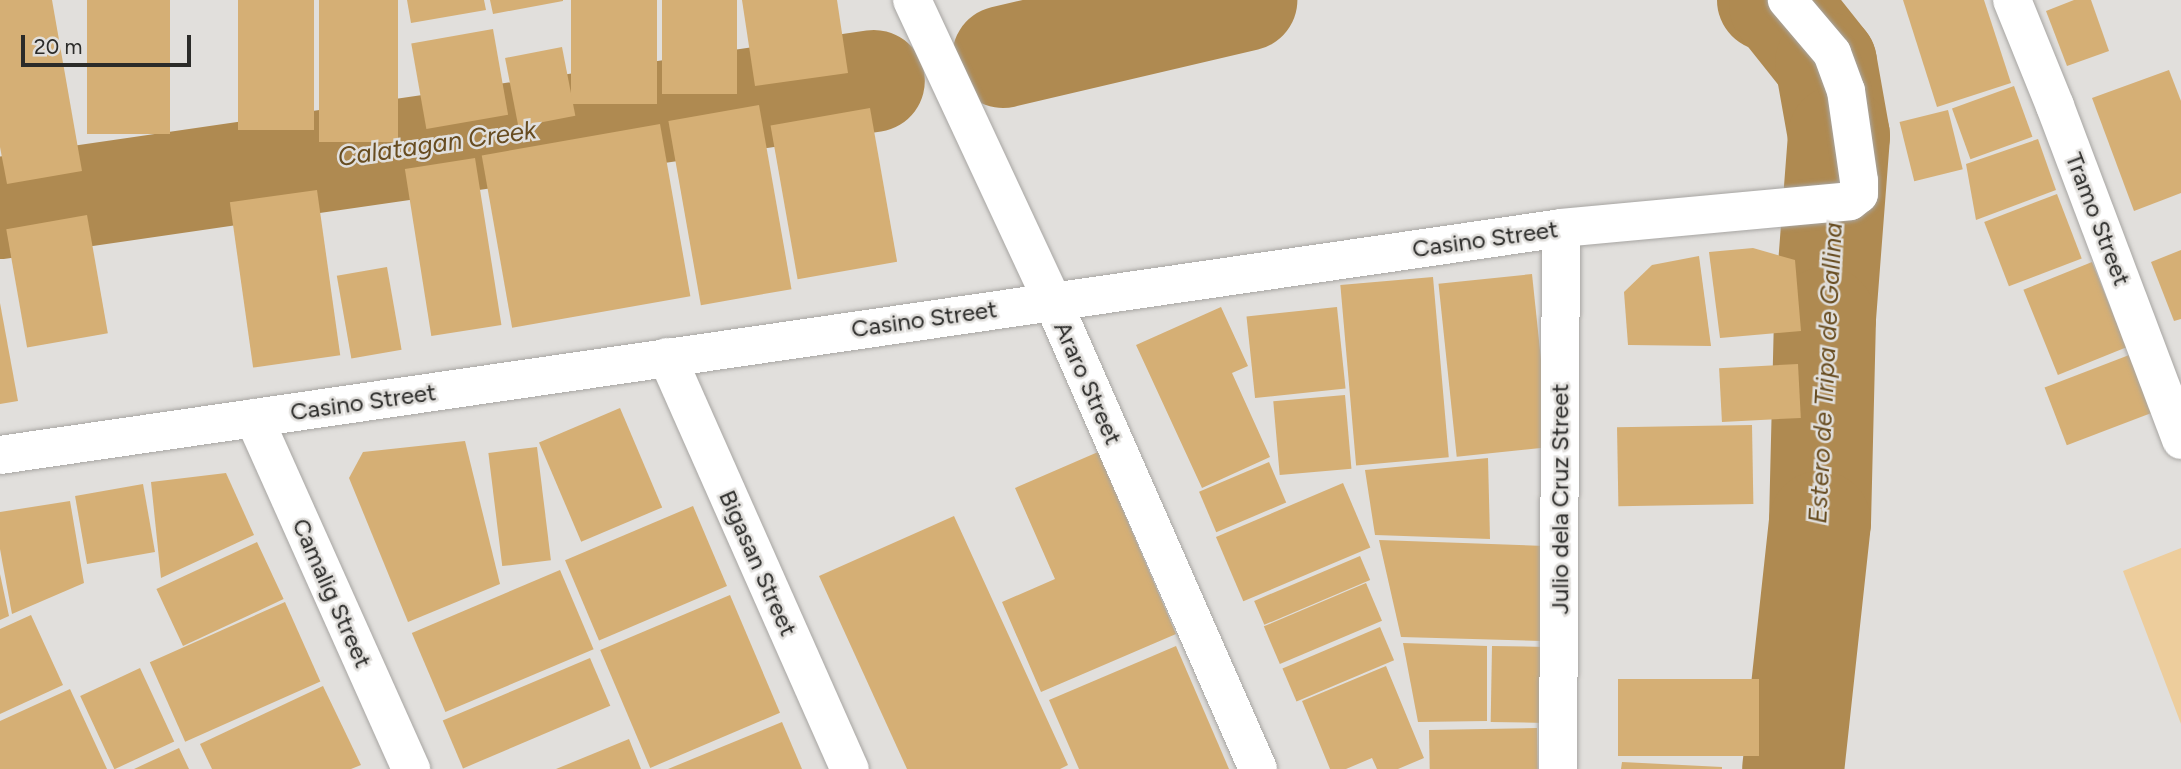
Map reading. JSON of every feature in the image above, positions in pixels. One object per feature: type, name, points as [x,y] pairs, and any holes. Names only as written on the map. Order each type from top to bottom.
[{"type":"street","name":"Araro Street","points":[[912,0],[1052,300],[1258,769]]},
{"type":"street","name":"Casino Street","points":[[0,455],[1561,228],[1850,201],[1859,194],[1859,181],[1846,90],[1832,53],[1787,0]]},
{"type":"street","name":"Tramo Street","points":[[2012,0],[2055,106],[2181,440]]},
{"type":"street","name":"Julio dela Cruz Street","points":[[1558,769],[1561,228]]},
{"type":"street","name":"Bigasan Street","points":[[667,357],[850,769]]},
{"type":"street","name":"Camalig Street","points":[[254,418],[411,769]]},
{"type":"shaded area","points":[[2181,548],[2181,724],[2123,571]]},
{"type":"building","points":[[0,0],[52,0],[82,171],[7,184],[0,147]]},
{"type":"building","points":[[87,0],[170,0],[170,134],[87,134]]},
{"type":"building","points":[[238,0],[314,0],[314,130],[238,130]]},
{"type":"building","points":[[319,0],[398,0],[398,142],[319,142]]},
{"type":"building","points":[[407,0],[484,0],[486,10],[411,23]]},
{"type":"building","points":[[490,0],[563,0],[563,1],[493,14]]},
{"type":"building","points":[[571,0],[657,0],[657,104],[571,104]]},
{"type":"building","points":[[662,0],[737,0],[737,94],[662,94]]},
{"type":"building","points":[[742,0],[837,0],[848,73],[755,86]]},
{"type":"building","points":[[1903,0],[1984,0],[2011,83],[1937,107]]},
{"type":"building","points":[[2074,0],[2091,0],[2109,51],[2067,66],[2046,11]]},
{"type":"building","points":[[493,29],[508,115],[426,129],[411,43]]},
{"type":"building","points":[[562,47],[575,116],[518,127],[505,58]]},
{"type":"building","points":[[2169,70],[2181,101],[2181,193],[2134,211],[2092,98]]},
{"type":"building","points":[[2014,86],[2032,137],[1970,159],[1952,109]]},
{"type":"building","points":[[759,105],[791,289],[701,305],[668,121]]},
{"type":"building","points":[[870,108],[897,262],[798,279],[771,126]]},
{"type":"building","points":[[1948,110],[1963,169],[1914,181],[1899,122]]},
{"type":"building","points":[[660,124],[690,296],[512,328],[482,155]]},
{"type":"building","points":[[2038,139],[2056,190],[1976,220],[1966,164]]},
{"type":"building","points":[[475,158],[501,325],[431,336],[405,169]]},
{"type":"building","points":[[317,190],[340,355],[253,368],[230,202]]},
{"type":"building","points":[[2057,194],[2082,258],[2009,286],[1984,222]]},
{"type":"building","points":[[87,215],[108,333],[27,347],[6,229]]},
{"type":"building","points":[[1753,248],[1795,260],[1801,331],[1720,338],[1709,252]]},
{"type":"building","points":[[2181,250],[2181,319],[2174,321],[2151,262]]},
{"type":"building","points":[[1699,256],[1711,346],[1628,345],[1624,292],[1652,265]]},
{"type":"building","points":[[2092,262],[2126,347],[2058,375],[2023,290]]},
{"type":"building","points":[[387,267],[402,350],[351,359],[337,276]]},
{"type":"building","points":[[1532,274],[1550,447],[1457,457],[1439,284]]},
{"type":"building","points":[[1433,277],[1449,457],[1356,465],[1340,285]]},
{"type":"building","points":[[0,303],[18,401],[0,404]]},
{"type":"building","points":[[1221,307],[1248,366],[1232,373],[1270,457],[1202,488],[1136,345]]},
{"type":"building","points":[[1337,307],[1346,389],[1255,398],[1246,317]]},
{"type":"building","points":[[2137,352],[2159,410],[2067,445],[2045,387]]},
{"type":"building","points":[[1798,364],[1801,418],[1722,422],[1719,368]]},
{"type":"building","points":[[1345,395],[1351,469],[1280,475],[1273,401]]},
{"type":"building","points":[[620,408],[662,507],[581,542],[539,442]]},
{"type":"building","points":[[1752,425],[1753,504],[1618,506],[1617,427]]},
{"type":"building","points":[[465,441],[500,584],[408,622],[349,478],[363,452]]},
{"type":"building","points":[[537,447],[551,560],[502,566],[488,453]]},
{"type":"building","points":[[1098,452],[1176,634],[1041,692],[1002,602],[1055,579],[1015,488]]},
{"type":"building","points":[[1488,458],[1490,539],[1375,535],[1365,470]]},
{"type":"building","points":[[1269,462],[1286,503],[1216,532],[1199,492]]},
{"type":"building","points":[[226,473],[254,535],[161,578],[151,482]]},
{"type":"building","points":[[1343,483],[1370,547],[1243,601],[1216,537]]},
{"type":"building","points":[[143,484],[155,552],[87,564],[75,496]]},
{"type":"building","points":[[70,501],[84,583],[12,614],[0,549],[0,512]]},
{"type":"building","points":[[693,506],[727,586],[599,640],[565,560]]},
{"type":"building","points":[[954,516],[1068,765],[1060,769],[907,769],[819,576]]},
{"type":"building","points":[[1379,540],[1546,546],[1542,641],[1401,637]]},
{"type":"building","points":[[257,542],[284,599],[183,646],[156,589]]},
{"type":"building","points":[[1360,556],[1370,580],[1264,625],[1254,601]]},
{"type":"building","points":[[560,570],[594,649],[445,712],[412,633]]},
{"type":"building","points":[[0,574],[9,616],[0,620]]},
{"type":"building","points":[[1366,583],[1382,621],[1280,664],[1264,626]]},
{"type":"building","points":[[730,595],[780,713],[650,768],[600,650]]},
{"type":"building","points":[[285,602],[320,681],[185,742],[150,662]]},
{"type":"building","points":[[31,615],[63,685],[0,714],[0,629]]},
{"type":"building","points":[[1380,627],[1394,660],[1296,702],[1282,668]]},
{"type":"building","points":[[1403,643],[1487,646],[1487,721],[1418,722]]},
{"type":"building","points":[[1176,646],[1229,769],[1079,769],[1049,700]]},
{"type":"building","points":[[1492,646],[1547,647],[1546,723],[1491,722]]},
{"type":"building","points":[[590,658],[610,706],[463,768],[443,721]]},
{"type":"building","points":[[1386,666],[1424,758],[1398,769],[1377,769],[1372,758],[1346,769],[1330,769],[1302,701]]},
{"type":"building","points":[[140,668],[174,741],[114,769],[80,696]]},
{"type":"building","points":[[1618,679],[1759,679],[1759,756],[1618,756]]},
{"type":"building","points":[[323,686],[361,765],[351,769],[212,769],[200,744]]},
{"type":"building","points":[[70,689],[107,769],[0,769],[0,721]]},
{"type":"building","points":[[782,722],[802,769],[668,769]]},
{"type":"building","points":[[1537,728],[1538,769],[1430,769],[1429,730]]},
{"type":"building","points":[[629,739],[641,769],[556,769]]},
{"type":"building","points":[[179,748],[189,769],[134,769]]},
{"type":"building","points":[[1622,762],[1722,767],[1722,769],[1621,769]]},
{"type":"waterway","name":"Calatagan Creek","points":[[1003,57],[1246,0]]},
{"type":"waterway","name":"Estero de Tripa de Gallina","points":[[1768,0],[1780,5],[1826,63],[1839,136],[1825,318],[1820,522],[1793,769]]},
{"type":"waterway","name":"Calatagan Creek","points":[[0,208],[874,81]]}]
